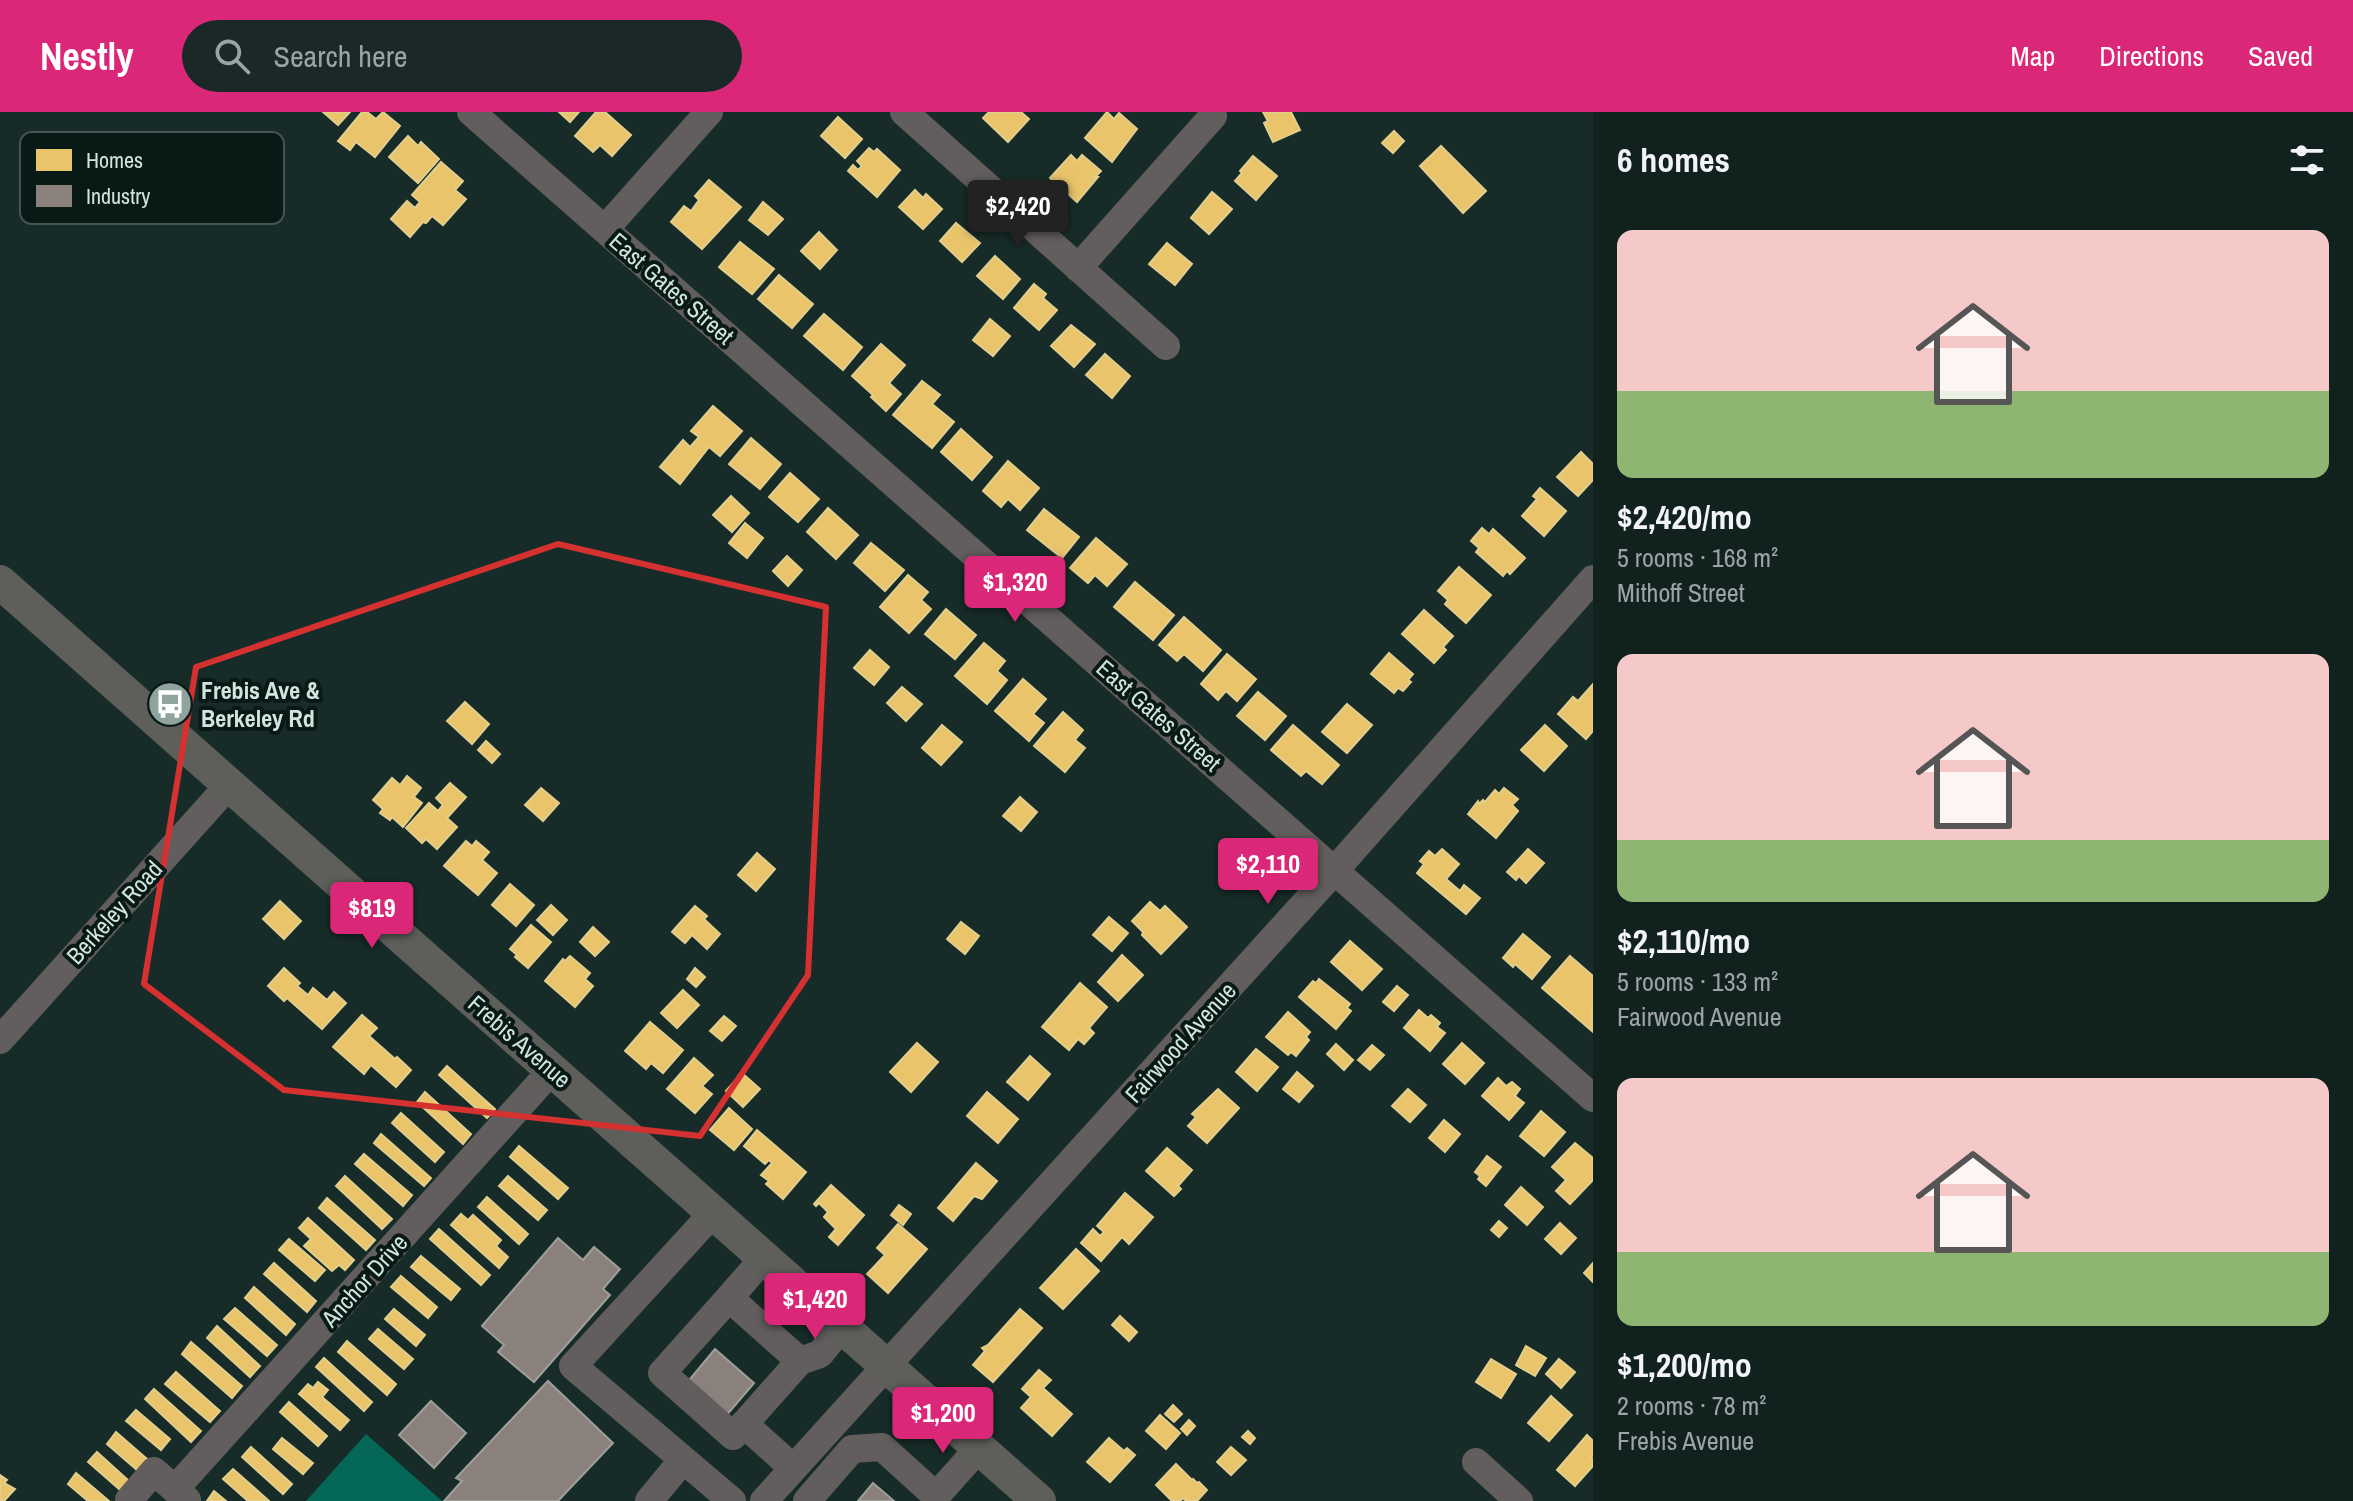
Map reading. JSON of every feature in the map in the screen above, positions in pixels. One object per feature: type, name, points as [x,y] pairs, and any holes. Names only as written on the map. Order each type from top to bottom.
[{"type":"main road","name":"Frebis Avenue","points":[[0,582],[1039,1501]]},
{"type":"street","name":"East Gates Street","points":[[471,112],[1593,1098]]},
{"type":"street","points":[[605,229],[709,112]]},
{"type":"street","points":[[904,112],[1166,346]]},
{"type":"street","points":[[1078,268],[1213,116]]},
{"type":"street","name":"Fairwood Avenue","points":[[784,1489],[886,1365],[1335,870],[1593,579]]},
{"type":"street","name":"Berkeley Road","points":[[0,1040],[229,785]]},
{"type":"street","name":"Anchor Drive","points":[[181,1495],[552,1070]]},
{"type":"street","points":[[714,1212],[573,1366],[732,1501]]},
{"type":"street","points":[[765,1257],[662,1373],[733,1436],[800,1361],[820,1354],[842,1327]]},
{"type":"street","points":[[729,1298],[800,1361]]},
{"type":"street","points":[[744,1424],[784,1489]]},
{"type":"street","points":[[807,1501],[852,1449],[882,1447],[936,1496],[979,1448]]},
{"type":"street","points":[[649,1501],[682,1461]]},
{"type":"street","points":[[1476,1462],[1519,1501]]},
{"type":"street","points":[[129,1500],[154,1471],[181,1495]]},
{"type":"highlighted area","points":[[558,544],[826,607],[808,975],[700,1136],[284,1090],[144,984],[196,667]]},
{"type":"green space","points":[[366,1434],[442,1501],[306,1501]]},
{"type":"building: Homes","points":[[323,112],[350,112],[338,125]]},
{"type":"building: Homes","points":[[362,112],[376,119],[383,112],[400,126],[375,157],[356,142],[350,150],[338,141]]},
{"type":"building: Homes","points":[[559,112],[579,112],[570,122]]},
{"type":"building: Homes","points":[[596,112],[605,112],[631,135],[612,156],[600,145],[593,152],[575,136]]},
{"type":"building: Homes","points":[[989,112],[1021,112],[1029,119],[1008,142],[983,118]]},
{"type":"building: Homes","points":[[1107,112],[1114,119],[1119,113],[1137,129],[1112,162],[1085,138]]},
{"type":"building: Homes","points":[[1263,112],[1291,112],[1300,130],[1273,142],[1264,123],[1268,121]]},
{"type":"building: Homes","points":[[838,117],[862,139],[845,158],[821,136]]},
{"type":"building: Homes","points":[[1394,131],[1404,141],[1393,153],[1382,143]]},
{"type":"building: Homes","points":[[408,136],[418,146],[421,142],[439,159],[418,183],[389,157]]},
{"type":"building: Homes","points":[[1441,146],[1486,191],[1463,213],[1420,166]]},
{"type":"building: Homes","points":[[869,148],[874,152],[877,149],[900,170],[877,197],[848,171],[853,165],[858,170],[862,166],[857,161]]},
{"type":"building: Homes","points":[[1071,155],[1077,161],[1082,155],[1101,171],[1077,202],[1050,178]]},
{"type":"building: Homes","points":[[1253,156],[1277,176],[1256,200],[1235,181]]},
{"type":"building: Homes","points":[[441,162],[463,181],[455,190],[466,199],[443,225],[432,216],[410,237],[391,219],[407,201],[415,208],[420,202],[412,195]]},
{"type":"building: Homes","points":[[709,180],[741,207],[702,249],[671,222],[684,206],[691,211],[699,200],[695,196]]},
{"type":"building: Homes","points":[[915,190],[923,198],[926,194],[942,209],[923,229],[899,207]]},
{"type":"building: Homes","points":[[1212,192],[1232,209],[1209,234],[1191,218]]},
{"type":"building: Homes","points":[[763,202],[783,219],[768,235],[749,220]]},
{"type":"building: Homes","points":[[956,223],[980,243],[962,262],[940,241]]},
{"type":"building: Homes","points":[[819,232],[837,250],[820,269],[801,251]]},
{"type":"building: Homes","points":[[740,242],[774,269],[752,294],[719,267]]},
{"type":"building: Homes","points":[[1167,243],[1192,264],[1175,285],[1149,264]]},
{"type":"building: Homes","points":[[995,256],[1020,279],[1003,299],[977,276]]},
{"type":"building: Homes","points":[[779,275],[813,304],[792,328],[758,299]]},
{"type":"building: Homes","points":[[1034,284],[1046,294],[1043,298],[1057,310],[1039,330],[1014,308]]},
{"type":"building: Homes","points":[[824,314],[862,347],[843,370],[804,336]]},
{"type":"building: Homes","points":[[990,319],[1010,336],[993,356],[973,340]]},
{"type":"building: Homes","points":[[1071,325],[1095,344],[1074,367],[1051,346]]},
{"type":"building: Homes","points":[[881,344],[905,365],[889,383],[901,394],[886,411],[852,376]]},
{"type":"building: Homes","points":[[1105,354],[1130,376],[1112,398],[1086,375]]},
{"type":"building: Homes","points":[[922,381],[940,395],[932,404],[954,422],[932,448],[893,415]]},
{"type":"building: Homes","points":[[713,406],[742,431],[720,456],[709,447],[680,484],[660,467],[683,440],[690,447],[699,437],[691,431]]},
{"type":"building: Homes","points":[[961,429],[992,457],[972,480],[941,452]]},
{"type":"building: Homes","points":[[751,438],[781,464],[760,489],[729,464]]},
{"type":"building: Homes","points":[[1581,452],[1593,464],[1593,480],[1578,496],[1557,477]]},
{"type":"building: Homes","points":[[1008,461],[1039,488],[1020,510],[1008,499],[1001,507],[983,491]]},
{"type":"building: Homes","points":[[790,473],[819,499],[798,522],[769,497]]},
{"type":"building: Homes","points":[[1540,488],[1566,511],[1544,536],[1522,516],[1537,499],[1533,496]]},
{"type":"building: Homes","points":[[731,496],[749,513],[732,532],[713,515]]},
{"type":"building: Homes","points":[[828,508],[858,535],[836,559],[807,532]]},
{"type":"building: Homes","points":[[1044,509],[1079,537],[1062,558],[1027,530]]},
{"type":"building: Homes","points":[[745,523],[763,538],[747,558],[729,543]]},
{"type":"building: Homes","points":[[1482,528],[1489,534],[1493,529],[1525,558],[1510,574],[1507,571],[1503,576],[1476,552],[1479,548],[1471,541]]},
{"type":"building: Homes","points":[[1096,538],[1127,564],[1107,586],[1095,575],[1088,583],[1070,568]]},
{"type":"building: Homes","points":[[871,543],[904,570],[885,591],[854,563]]},
{"type":"building: Homes","points":[[787,556],[802,570],[788,586],[773,571]]},
{"type":"building: Homes","points":[[1459,567],[1491,595],[1466,623],[1445,604],[1448,600],[1438,591]]},
{"type":"building: Homes","points":[[908,575],[928,592],[921,600],[931,609],[909,633],[880,607]]},
{"type":"building: Homes","points":[[1135,582],[1174,615],[1153,640],[1114,607]]},
{"type":"building: Homes","points":[[946,609],[976,635],[955,659],[925,634]]},
{"type":"building: Homes","points":[[1424,610],[1453,636],[1434,663],[1402,634]]},
{"type":"building: Homes","points":[[1184,617],[1221,650],[1203,671],[1184,654],[1177,661],[1159,645]]},
{"type":"building: Homes","points":[[984,643],[1005,661],[997,671],[1007,680],[987,704],[955,676]]},
{"type":"building: Homes","points":[[870,650],[889,667],[874,685],[854,668]]},
{"type":"building: Homes","points":[[1389,653],[1413,674],[1403,691],[1398,688],[1394,693],[1371,674]]},
{"type":"building: Homes","points":[[1227,654],[1256,679],[1237,701],[1226,691],[1218,700],[1201,684]]},
{"type":"building: Homes","points":[[1023,679],[1046,699],[1033,714],[1044,723],[1029,741],[995,711]]},
{"type":"building: Homes","points":[[1593,684],[1593,731],[1586,739],[1558,714],[1573,697],[1578,701]]},
{"type":"building: Homes","points":[[902,687],[922,704],[906,721],[887,703]]},
{"type":"building: Homes","points":[[1258,692],[1286,716],[1265,740],[1237,716]]},
{"type":"building: Homes","points":[[465,702],[489,724],[472,744],[447,721]]},
{"type":"building: Homes","points":[[1347,704],[1372,725],[1347,753],[1322,732]]},
{"type":"building: Homes","points":[[1063,712],[1083,730],[1075,740],[1085,748],[1065,772],[1034,746]]},
{"type":"building: Homes","points":[[942,725],[962,742],[941,765],[922,748]]},
{"type":"building: Homes","points":[[1293,725],[1339,765],[1322,784],[1306,771],[1301,776],[1271,750]]},
{"type":"building: Homes","points":[[1545,725],[1567,746],[1544,771],[1521,750]]},
{"type":"building: Homes","points":[[486,741],[500,754],[492,763],[478,750]]},
{"type":"building: Homes","points":[[407,776],[421,788],[414,797],[422,803],[403,827],[392,817],[390,820],[380,813],[383,809],[373,800],[392,778],[400,785]]},
{"type":"building: Homes","points":[[450,783],[466,797],[447,818],[457,827],[437,849],[426,839],[422,843],[406,828],[429,803],[438,811],[443,805],[436,798]]},
{"type":"building: Homes","points":[[541,788],[559,803],[543,821],[525,805]]},
{"type":"building: Homes","points":[[1504,788],[1518,799],[1512,805],[1518,811],[1496,838],[1468,814],[1478,801],[1479,804],[1483,800],[1485,802],[1495,790],[1499,794]]},
{"type":"building: Homes","points":[[1020,797],[1037,812],[1021,831],[1003,816]]},
{"type":"building: Homes","points":[[466,841],[472,846],[476,841],[489,852],[482,860],[497,873],[478,895],[444,866]]},
{"type":"building: Homes","points":[[1442,849],[1459,864],[1446,879],[1460,891],[1464,885],[1480,898],[1466,914],[1417,873],[1424,864],[1420,861],[1429,851],[1435,856]]},
{"type":"building: Homes","points":[[1528,849],[1544,863],[1526,883],[1519,876],[1516,880],[1507,872]]},
{"type":"building: Homes","points":[[757,853],[775,869],[756,891],[738,875]]},
{"type":"building: Homes","points":[[510,884],[534,905],[516,926],[492,905]]},
{"type":"building: Homes","points":[[280,901],[301,921],[284,939],[263,919]]},
{"type":"building: Homes","points":[[1150,902],[1160,911],[1165,906],[1187,927],[1161,954],[1132,921]]},
{"type":"building: Homes","points":[[551,905],[567,920],[553,935],[537,920]]},
{"type":"building: Homes","points":[[695,906],[720,934],[707,949],[692,935],[685,943],[672,932]]},
{"type":"building: Homes","points":[[1109,917],[1128,933],[1112,951],[1093,935]]},
{"type":"building: Homes","points":[[961,922],[979,936],[965,954],[947,939]]},
{"type":"building: Homes","points":[[531,925],[551,942],[528,968],[510,949]]},
{"type":"building: Homes","points":[[593,927],[609,942],[595,956],[580,942]]},
{"type":"building: Homes","points":[[1523,934],[1550,957],[1532,979],[1503,958]]},
{"type":"building: Homes","points":[[1350,941],[1382,969],[1362,990],[1331,962]]},
{"type":"building: Homes","points":[[1122,955],[1143,975],[1118,1001],[1098,982]]},
{"type":"building: Homes","points":[[570,956],[590,973],[585,979],[593,986],[575,1007],[545,981],[563,959],[565,961]]},
{"type":"building: Homes","points":[[1570,956],[1593,976],[1592,1031],[1542,988]]},
{"type":"building: Homes","points":[[284,968],[308,995],[313,988],[327,1000],[334,992],[346,1003],[322,1029],[287,998],[284,1001],[268,986]]},
{"type":"building: Homes","points":[[695,968],[705,977],[696,987],[687,979]]},
{"type":"building: Homes","points":[[1319,979],[1350,1004],[1347,1008],[1351,1011],[1336,1029],[1299,997],[1313,981],[1316,983]]},
{"type":"building: Homes","points":[[1080,983],[1107,1007],[1089,1028],[1094,1033],[1084,1044],[1078,1039],[1069,1050],[1042,1027]]},
{"type":"building: Homes","points":[[1397,986],[1408,995],[1394,1011],[1383,1002]]},
{"type":"building: Homes","points":[[683,990],[699,1005],[677,1028],[661,1013]]},
{"type":"building: Homes","points":[[1419,1010],[1428,1018],[1431,1015],[1440,1023],[1437,1027],[1445,1033],[1430,1051],[1404,1028]]},
{"type":"building: Homes","points":[[1288,1012],[1310,1032],[1306,1037],[1309,1040],[1296,1056],[1291,1052],[1288,1055],[1266,1037]]},
{"type":"building: Homes","points":[[362,1015],[377,1028],[369,1036],[411,1070],[396,1087],[371,1065],[364,1074],[333,1047]]},
{"type":"building: Homes","points":[[724,1016],[736,1026],[722,1041],[710,1031]]},
{"type":"building: Homes","points":[[650,1022],[683,1050],[663,1073],[651,1063],[646,1069],[625,1051]]},
{"type":"building: Homes","points":[[917,1043],[938,1062],[911,1092],[890,1072]]},
{"type":"building: Homes","points":[[1462,1043],[1484,1063],[1465,1084],[1443,1064]]},
{"type":"building: Homes","points":[[1336,1044],[1353,1060],[1344,1070],[1327,1054]]},
{"type":"building: Homes","points":[[1372,1045],[1384,1055],[1370,1070],[1358,1060]]},
{"type":"building: Homes","points":[[1256,1049],[1278,1067],[1257,1091],[1236,1072]]},
{"type":"building: Homes","points":[[1030,1056],[1050,1074],[1028,1100],[1007,1082]]},
{"type":"building: Homes","points":[[694,1058],[713,1075],[702,1086],[712,1094],[695,1113],[667,1089]]},
{"type":"building: Homes","points":[[447,1066],[495,1109],[487,1118],[439,1075]]},
{"type":"building: Homes","points":[[1297,1072],[1313,1086],[1299,1102],[1283,1089]]},
{"type":"building: Homes","points":[[742,1073],[760,1089],[743,1107],[726,1091]]},
{"type":"building: Homes","points":[[1498,1078],[1506,1086],[1512,1082],[1520,1089],[1515,1096],[1524,1103],[1509,1120],[1482,1096]]},
{"type":"building: Homes","points":[[1218,1089],[1239,1108],[1207,1143],[1188,1126],[1196,1117],[1192,1114]]},
{"type":"building: Homes","points":[[1408,1089],[1426,1105],[1410,1122],[1392,1106]]},
{"type":"building: Homes","points":[[425,1092],[471,1134],[463,1144],[417,1102]]},
{"type":"building: Homes","points":[[987,1092],[1018,1119],[998,1143],[967,1116]]},
{"type":"building: Homes","points":[[729,1108],[752,1129],[734,1150],[710,1130]]},
{"type":"building: Homes","points":[[1541,1111],[1565,1132],[1544,1156],[1520,1136]]},
{"type":"building: Homes","points":[[401,1113],[444,1152],[435,1162],[392,1123]]},
{"type":"building: Homes","points":[[1444,1120],[1460,1134],[1445,1152],[1429,1138]]},
{"type":"building: Homes","points":[[757,1130],[806,1172],[783,1199],[761,1175],[772,1163],[769,1160],[765,1164],[744,1146]]},
{"type":"building: Homes","points":[[381,1134],[431,1178],[424,1186],[374,1143]]},
{"type":"building: Homes","points":[[1575,1143],[1593,1158],[1593,1180],[1570,1204],[1556,1191],[1566,1180],[1552,1167]]},
{"type":"building: Homes","points":[[519,1146],[568,1188],[558,1199],[510,1157]]},
{"type":"building: Homes","points":[[1167,1148],[1192,1170],[1178,1186],[1181,1189],[1174,1196],[1146,1171]]},
{"type":"building: Homes","points":[[364,1154],[412,1195],[403,1206],[355,1164]]},
{"type":"building: Homes","points":[[1487,1156],[1501,1167],[1486,1186],[1475,1172]]},
{"type":"building: Homes","points":[[976,1163],[997,1181],[982,1199],[974,1196],[953,1221],[938,1208]]},
{"type":"building: Homes","points":[[345,1176],[392,1219],[382,1229],[336,1186]]},
{"type":"building: Homes","points":[[508,1176],[547,1210],[538,1220],[499,1186]]},
{"type":"building: Homes","points":[[831,1185],[864,1215],[838,1245],[829,1237],[836,1229],[824,1217],[828,1212],[819,1203],[814,1204]]},
{"type":"building: Homes","points":[[1521,1187],[1543,1207],[1527,1225],[1505,1205]]},
{"type":"building: Homes","points":[[1125,1193],[1153,1217],[1129,1244],[1122,1237],[1101,1261],[1081,1243],[1093,1229],[1100,1236],[1104,1232],[1097,1226]]},
{"type":"building: Homes","points":[[487,1197],[528,1234],[519,1244],[478,1207]]},
{"type":"building: Homes","points":[[327,1198],[375,1240],[366,1250],[319,1208]]},
{"type":"building: Homes","points":[[899,1205],[911,1214],[903,1225],[891,1215]]},
{"type":"building: Homes","points":[[461,1214],[468,1220],[473,1215],[501,1240],[496,1246],[508,1257],[499,1268],[451,1225]]},
{"type":"building: Homes","points":[[308,1218],[354,1260],[345,1270],[339,1265],[332,1271],[304,1246],[311,1239],[299,1228]]},
{"type":"building: Homes","points":[[1499,1221],[1507,1228],[1499,1237],[1491,1230]]},
{"type":"building: Homes","points":[[1560,1223],[1576,1238],[1561,1254],[1545,1239]]},
{"type":"building: Homes","points":[[898,1224],[927,1249],[888,1293],[867,1274],[885,1255],[877,1248]]},
{"type":"building: Homes","points":[[439,1229],[490,1275],[481,1285],[430,1239]]},
{"type":"building: Homes","points":[[289,1239],[325,1270],[315,1281],[279,1250]]},
{"type":"building: Homes","points":[[1076,1249],[1099,1271],[1063,1309],[1040,1288]]},
{"type":"building: Homes","points":[[421,1256],[460,1289],[451,1300],[411,1267]]},
{"type":"building: Homes","points":[[274,1263],[316,1301],[307,1312],[264,1274]]},
{"type":"building: Homes","points":[[1593,1263],[1593,1282],[1584,1273]]},
{"type":"building: Homes","points":[[401,1276],[437,1307],[428,1318],[391,1287]]},
{"type":"building: Homes","points":[[254,1287],[295,1324],[286,1335],[245,1298]]},
{"type":"building: Homes","points":[[235,1308],[277,1345],[267,1356],[224,1319]]},
{"type":"building: Homes","points":[[394,1309],[425,1335],[416,1346],[385,1319]]},
{"type":"building: Homes","points":[[1020,1309],[1042,1328],[993,1382],[973,1365],[985,1351],[982,1348]]},
{"type":"building: Homes","points":[[1120,1316],[1137,1332],[1129,1341],[1112,1325]]},
{"type":"building: Homes","points":[[217,1326],[260,1366],[250,1377],[207,1338]]},
{"type":"building: Homes","points":[[378,1329],[413,1359],[404,1369],[369,1339]]},
{"type":"building: Homes","points":[[347,1341],[396,1384],[387,1395],[338,1352]]},
{"type":"building: Homes","points":[[191,1342],[242,1386],[232,1398],[182,1354]]},
{"type":"building: Homes","points":[[1526,1346],[1546,1358],[1535,1376],[1516,1365]]},
{"type":"building: Homes","points":[[324,1358],[372,1402],[364,1411],[316,1367]]},
{"type":"building: Homes","points":[[1491,1359],[1516,1374],[1501,1398],[1476,1382]]},
{"type":"building: Homes","points":[[1559,1359],[1575,1372],[1561,1388],[1546,1374]]},
{"type":"building: Homes","points":[[1039,1370],[1051,1380],[1043,1388],[1072,1414],[1052,1436],[1021,1408],[1031,1397],[1022,1389]]},
{"type":"building: Homes","points":[[176,1372],[220,1411],[210,1422],[165,1384]]},
{"type":"building: Homes","points":[[318,1382],[328,1390],[322,1397],[349,1420],[340,1430],[299,1394],[308,1384],[313,1388]]},
{"type":"building: Homes","points":[[154,1389],[201,1431],[191,1442],[145,1399]]},
{"type":"building: Homes","points":[[1551,1396],[1572,1415],[1549,1441],[1528,1423]]},
{"type":"building: Homes","points":[[289,1402],[327,1436],[318,1446],[280,1412]]},
{"type":"building: Homes","points":[[1173,1405],[1182,1414],[1174,1422],[1165,1414]]},
{"type":"building: Homes","points":[[136,1410],[170,1439],[161,1450],[126,1421]]},
{"type":"building: Homes","points":[[1160,1415],[1180,1433],[1166,1449],[1146,1431]]},
{"type":"building: Homes","points":[[1189,1420],[1195,1426],[1187,1435],[1181,1429]]},
{"type":"building: Homes","points":[[1248,1431],[1255,1438],[1250,1444],[1242,1437]]},
{"type":"building: Homes","points":[[116,1432],[154,1465],[144,1476],[107,1444]]},
{"type":"building: Homes","points":[[1587,1435],[1593,1441],[1593,1466],[1575,1486],[1557,1470]]},
{"type":"building: Homes","points":[[282,1438],[313,1463],[303,1474],[273,1449]]},
{"type":"building: Homes","points":[[1109,1438],[1124,1451],[1127,1448],[1135,1455],[1110,1482],[1087,1462]]},
{"type":"building: Homes","points":[[251,1447],[292,1484],[283,1494],[242,1457]]},
{"type":"building: Homes","points":[[1231,1447],[1246,1460],[1231,1475],[1217,1462]]},
{"type":"building: Homes","points":[[97,1452],[129,1481],[120,1490],[88,1462]]},
{"type":"building: Homes","points":[[1176,1464],[1207,1490],[1197,1501],[1183,1498],[1172,1501],[1156,1485]]},
{"type":"building: Homes","points":[[233,1469],[269,1501],[248,1501],[223,1479]]},
{"type":"building: Homes","points":[[76,1473],[109,1501],[88,1501],[68,1484]]},
{"type":"building: Homes","points":[[0,1475],[7,1480],[4,1483],[15,1489],[4,1501],[0,1501]]},
{"type":"building: Homes","points":[[214,1491],[226,1501],[207,1501]]},
{"type":"building: Industry","points":[[558,1238],[583,1260],[594,1247],[620,1269],[603,1289],[610,1295],[534,1382],[498,1352],[504,1345],[482,1326]]},
{"type":"building: Industry","points":[[715,1349],[754,1383],[725,1417],[686,1384]]},
{"type":"building: Industry","points":[[548,1381],[613,1443],[558,1501],[444,1501],[462,1481],[456,1478]]},
{"type":"building: Industry","points":[[431,1401],[466,1433],[434,1468],[399,1435]]},
{"type":"building: Industry","points":[[873,1483],[894,1501],[858,1501]]},
{"type":"place","name":"Frebis Ave & Berkeley Rd","points":[[170,704]]}]
